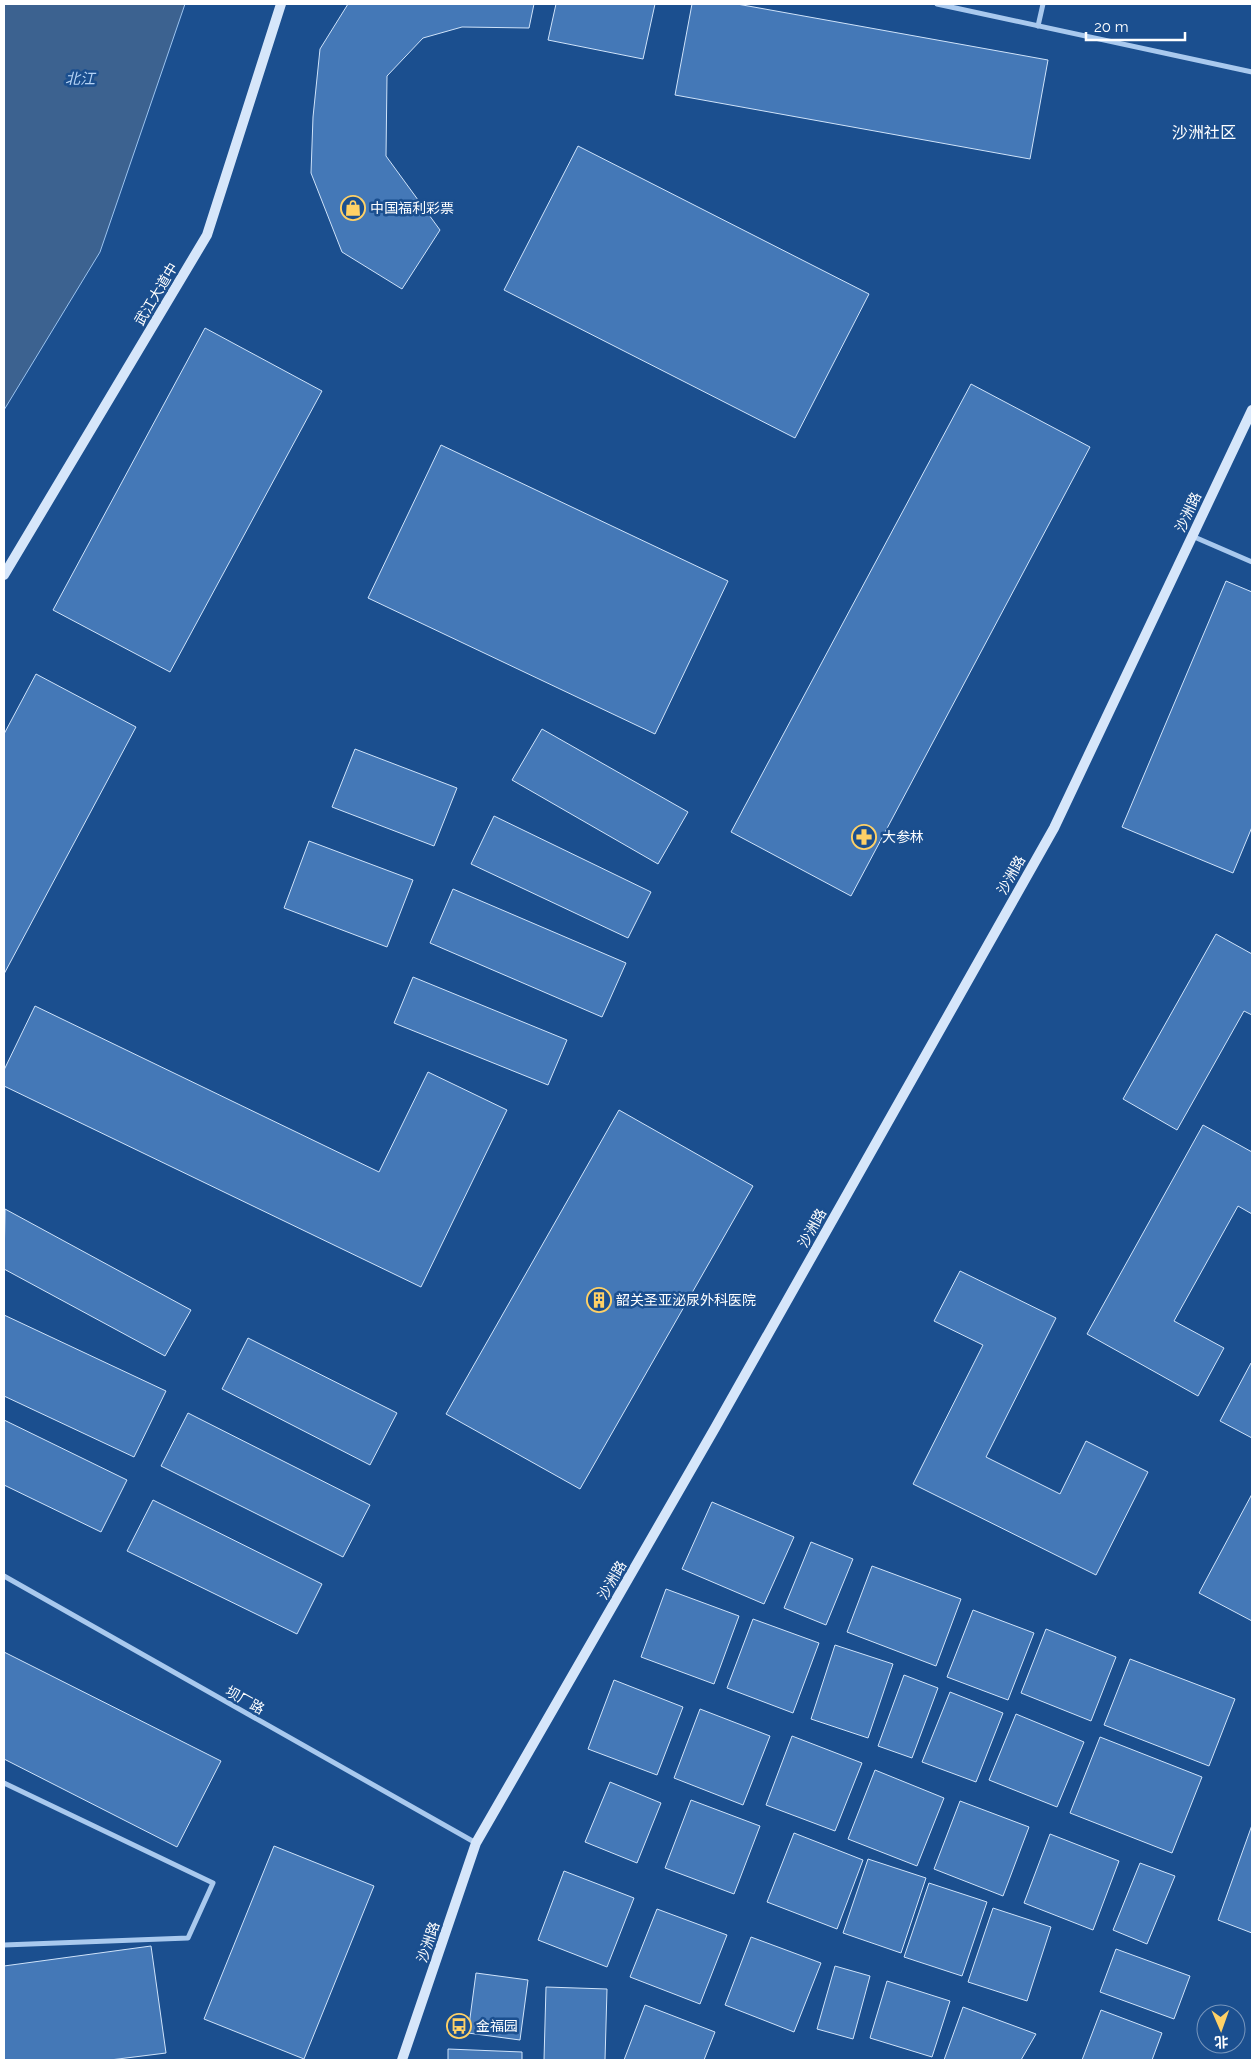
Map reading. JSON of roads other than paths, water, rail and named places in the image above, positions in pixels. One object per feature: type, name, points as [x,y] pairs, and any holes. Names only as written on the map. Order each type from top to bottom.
[{"type":"main road","name":"武江大道中","points":[[4,575],[207,234],[281,4]]},
{"type":"main road","name":"沙洲路","points":[[402,2060],[476,1843],[715,1428],[1054,828],[1252,410]]},
{"type":"street","points":[[938,4],[1252,72]]},
{"type":"street","points":[[1038,26],[1043,4]]},
{"type":"street","points":[[1192,536],[1252,562]]},
{"type":"street","name":"坝厂路","points":[[4,1576],[476,1843]]},
{"type":"street","points":[[4,1783],[213,1883],[188,1938],[4,1945]]},
{"type":"water","name":"北江","points":[[4,4],[185,4],[100,252],[4,410]]},
{"type":"place","name":"中国福利彩票","points":[[353,208]]},
{"type":"place","name":"大参林","points":[[864,837]]},
{"type":"place","name":"韶关圣亚泌尿外科医院","points":[[599,1300]]},
{"type":"place","name":"金福园","points":[[459,2026]]},
{"type":"district","name":"沙洲社区","points":[[1204,132]]}]
